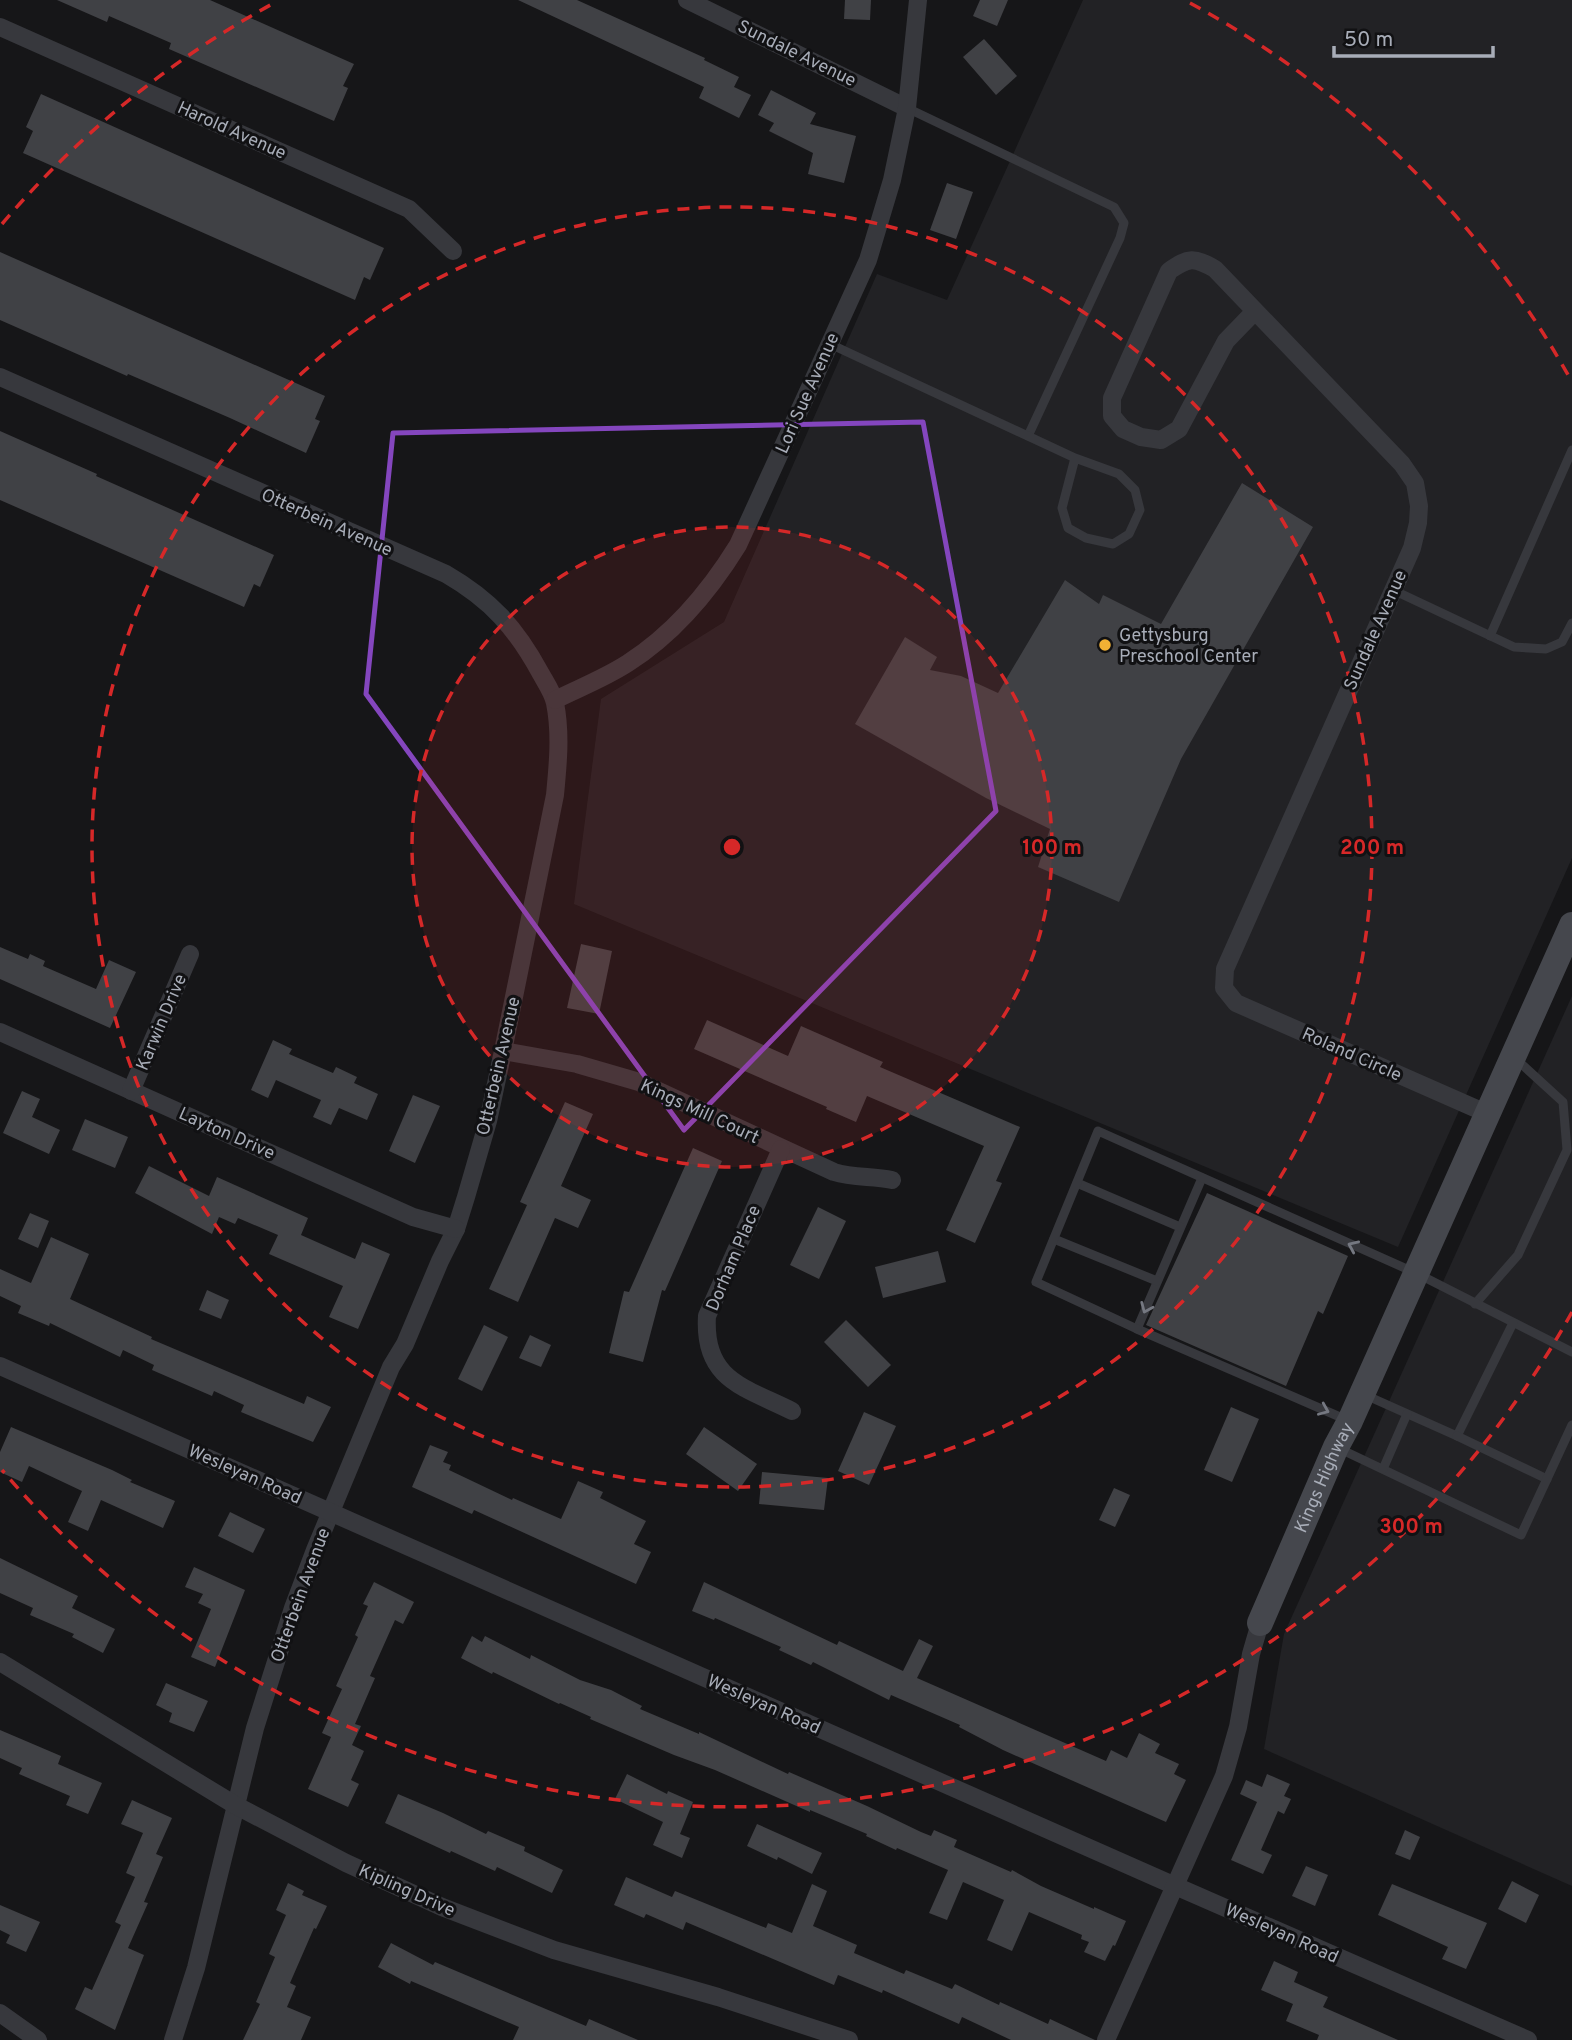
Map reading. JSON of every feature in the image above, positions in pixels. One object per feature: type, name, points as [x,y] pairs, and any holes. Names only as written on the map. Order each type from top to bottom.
[{"type":"street","name":"Sundale Avenue","points":[[687,0],[907,108]]},
{"type":"street","name":"Lori Sue Avenue","points":[[555,700],[625,666],[645,652],[695,607],[738,545],[868,260],[892,180],[907,108],[918,0]]},
{"type":"street","name":"Harold Avenue","points":[[0,27],[409,209],[453,251]]},
{"type":"street","name":"Sundale Avenue","points":[[1224,988],[1225,969],[1416,536],[1419,506],[1415,483],[1402,464],[1215,269],[1199,260],[1184,261],[1169,271],[1112,398],[1112,416],[1123,429],[1141,437],[1161,440],[1179,429],[1226,341],[1255,311]]},
{"type":"street","name":"Otterbein Avenue","points":[[0,377],[446,574],[471,589],[503,617],[525,644],[555,700],[559,761],[555,795],[488,1121],[456,1229],[405,1344],[391,1367],[293,1608],[255,1728],[200,1955],[173,2040]]},
{"type":"street","name":"Kings Highway","points":[[1105,2040],[1224,1776],[1238,1727],[1251,1654],[1260,1623],[1336,1447],[1572,925]]},
{"type":"street","name":"Karwin Drive","points":[[131,1091],[190,954]]},
{"type":"street","name":"Roland Circle","points":[[1224,988],[1236,1003],[1486,1113]]},
{"type":"street","name":"Layton Drive","points":[[0,1032],[413,1217],[456,1229]]},
{"type":"street","name":"Kings Mill Court","points":[[503,1051],[610,1072],[639,1082],[781,1149],[851,1177],[871,1176],[892,1181]]},
{"type":"street","name":"Dorham Place","points":[[781,1149],[707,1316],[707,1329],[709,1352],[729,1378],[739,1386],[792,1411]]},
{"type":"street","name":"Wesleyan Road","points":[[0,1366],[1528,2040]]},
{"type":"street","name":"Kipling Drive","points":[[0,1662],[235,1805],[346,1863],[442,1907],[554,1950],[730,2001],[849,2040]]},
{"type":"street","points":[[0,2013],[38,2040]]},
{"type":"lane","points":[[907,108],[1114,207],[1124,223],[1120,238],[1028,436]]},
{"type":"lane","points":[[830,344],[1074,458],[1119,474],[1135,490],[1140,510],[1129,534],[1113,544],[1086,538],[1068,528],[1062,508],[1074,458]]},
{"type":"lane","points":[[1490,636],[1572,450]]},
{"type":"lane","points":[[1393,590],[1514,647],[1546,649],[1562,642],[1572,623]]},
{"type":"lane","points":[[1475,1304],[1518,1255],[1570,1151],[1563,1102],[1513,1055]]},
{"type":"lane","points":[[1350,1421],[1036,1282],[1098,1131],[1416,1273],[1572,1352]]},
{"type":"lane","points":[[1137,1329],[1202,1178]]},
{"type":"lane","points":[[1077,1183],[1180,1227]]},
{"type":"lane","points":[[1054,1239],[1157,1281]]},
{"type":"lane","points":[[1457,1437],[1513,1323]]},
{"type":"lane","points":[[1362,1394],[1547,1479]]},
{"type":"lane","points":[[1383,1469],[1407,1414]]},
{"type":"lane","points":[[1336,1447],[1521,1535],[1572,1425]]},
{"type":"highlighted area","points":[[923,422],[996,811],[684,1130],[366,694],[393,433]]},
{"type":"shaded area","points":[[1083,0],[1572,0],[1572,858],[1398,1247],[574,904],[601,699],[724,622],[877,274],[947,300]]},
{"type":"shaded area","points":[[1572,996],[1572,1886],[1264,1749],[1284,1634]]},
{"type":"building","points":[[57,0],[210,0],[354,64],[343,86],[348,88],[334,121],[169,49],[171,43],[109,16],[107,22]]},
{"type":"building","points":[[518,0],[577,0],[705,58],[704,60],[739,77],[734,87],[751,95],[739,118],[699,98],[704,87]]},
{"type":"building","points":[[845,0],[871,0],[870,20],[844,19]]},
{"type":"building","points":[[980,0],[1008,0],[997,26],[973,16]]},
{"type":"building","points":[[984,39],[1017,76],[996,95],[963,57]]},
{"type":"building","points":[[771,90],[816,113],[810,124],[856,136],[844,183],[808,174],[813,153],[769,131],[774,123],[758,115]]},
{"type":"building","points":[[41,94],[384,248],[370,280],[364,277],[355,300],[23,153],[33,131],[26,127]]},
{"type":"building","points":[[947,183],[973,192],[956,239],[930,230]]},
{"type":"building","points":[[0,252],[325,396],[315,419],[320,421],[306,453],[0,320]]},
{"type":"building","points":[[0,431],[274,555],[260,587],[254,584],[244,607],[0,500]]},
{"type":"building","points":[[1242,483],[1313,527],[1181,759],[1119,902],[1038,867],[1050,829],[986,798],[855,724],[905,637],[937,657],[930,670],[961,676],[998,693],[1065,580],[1099,604],[1103,595],[1161,624]]},
{"type":"building","points":[[581,944],[612,951],[599,1014],[567,1008]]},
{"type":"building","points":[[0,947],[28,959],[30,954],[45,961],[43,966],[96,989],[109,960],[136,972],[110,1028],[0,979]]},
{"type":"building","points":[[707,1020],[788,1056],[801,1026],[883,1062],[880,1067],[1020,1127],[996,1181],[1002,1183],[975,1243],[946,1230],[984,1146],[867,1096],[856,1122],[694,1049]]},
{"type":"building","points":[[273,1040],[292,1049],[289,1054],[333,1073],[336,1067],[357,1077],[354,1083],[378,1094],[367,1120],[339,1108],[331,1125],[313,1117],[321,1100],[276,1080],[268,1098],[251,1090]]},
{"type":"building","points":[[22,1091],[40,1099],[32,1117],[60,1130],[49,1154],[3,1133]]},
{"type":"building","points":[[413,1095],[440,1106],[415,1163],[389,1151]]},
{"type":"building","points":[[565,1102],[593,1114],[561,1186],[591,1200],[578,1228],[555,1218],[518,1302],[489,1289],[527,1205],[520,1202]]},
{"type":"building","points":[[85,1119],[128,1137],[115,1168],[72,1150]]},
{"type":"building","points":[[693,1148],[722,1161],[665,1291],[662,1290],[643,1362],[609,1353],[624,1291],[629,1292]]},
{"type":"building","points":[[149,1166],[209,1196],[217,1177],[308,1218],[301,1235],[355,1259],[362,1242],[390,1254],[358,1329],[329,1317],[343,1286],[269,1254],[278,1235],[238,1218],[235,1224],[219,1217],[212,1234],[135,1193]]},
{"type":"building","points":[[1207,1193],[1348,1256],[1323,1314],[1318,1311],[1286,1386],[1146,1325]]},
{"type":"building","points":[[818,1207],[846,1221],[819,1279],[790,1265]]},
{"type":"building","points":[[30,1213],[49,1221],[38,1248],[18,1239]]},
{"type":"building","points":[[51,1237],[89,1254],[70,1299],[152,1337],[151,1339],[304,1404],[307,1396],[331,1407],[313,1442],[241,1412],[244,1405],[214,1391],[212,1396],[152,1370],[154,1365],[123,1350],[120,1357],[50,1323],[49,1326],[18,1313],[21,1306],[0,1296],[0,1269],[31,1283]]},
{"type":"building","points":[[938,1251],[946,1282],[883,1298],[875,1267]]},
{"type":"building","points":[[207,1290],[229,1300],[221,1319],[199,1310]]},
{"type":"building","points":[[846,1320],[891,1365],[868,1387],[824,1342]]},
{"type":"building","points":[[484,1325],[508,1337],[482,1391],[458,1379]]},
{"type":"building","points":[[530,1335],[551,1345],[541,1367],[519,1358]]},
{"type":"building","points":[[1231,1407],[1259,1419],[1232,1482],[1204,1470]]},
{"type":"building","points":[[864,1412],[896,1426],[869,1485],[838,1471]]},
{"type":"building","points":[[11,1427],[112,1470],[132,1480],[130,1482],[175,1501],[163,1528],[101,1500],[88,1531],[68,1522],[82,1491],[29,1466],[22,1482],[0,1472],[0,1452]]},
{"type":"building","points":[[704,1427],[757,1464],[738,1491],[686,1454]]},
{"type":"building","points":[[430,1445],[448,1452],[443,1462],[451,1465],[449,1470],[512,1500],[513,1498],[561,1519],[578,1481],[603,1492],[600,1498],[646,1521],[634,1544],[651,1552],[636,1584],[474,1510],[472,1514],[412,1487]]},
{"type":"building","points":[[762,1472],[828,1478],[824,1510],[759,1504]]},
{"type":"building","points":[[1114,1488],[1130,1495],[1115,1527],[1099,1520]]},
{"type":"building","points":[[230,1512],[265,1529],[253,1553],[218,1536]]},
{"type":"building","points":[[0,1558],[78,1596],[72,1608],[115,1629],[103,1653],[72,1637],[74,1634],[30,1615],[33,1608],[0,1593]]},
{"type":"building","points":[[194,1567],[245,1590],[215,1667],[191,1657],[211,1609],[198,1603],[203,1594],[185,1587]]},
{"type":"building","points":[[374,1582],[414,1602],[403,1624],[395,1620],[370,1676],[375,1678],[355,1724],[361,1726],[352,1745],[364,1751],[351,1780],[359,1784],[348,1807],[308,1789],[331,1737],[322,1733],[342,1689],[336,1686],[358,1637],[355,1635],[368,1606],[363,1604]]},
{"type":"building","points":[[704,1582],[837,1645],[839,1641],[903,1671],[919,1639],[933,1646],[917,1678],[1106,1761],[1111,1750],[1127,1758],[1139,1733],[1160,1744],[1155,1753],[1179,1764],[1174,1774],[1186,1780],[1166,1822],[1003,1750],[959,1727],[960,1725],[891,1695],[889,1700],[813,1662],[811,1665],[779,1650],[781,1647],[715,1618],[714,1620],[692,1611]]},
{"type":"building","points":[[472,1636],[482,1642],[485,1636],[530,1659],[531,1655],[580,1680],[611,1690],[642,1706],[640,1709],[699,1732],[921,1832],[931,1836],[934,1830],[957,1840],[954,1847],[1126,1921],[1115,1946],[1113,1945],[1105,1961],[1084,1952],[1089,1942],[1081,1939],[1082,1935],[1029,1912],[1012,1951],[987,1940],[1004,1900],[963,1882],[947,1920],[929,1913],[948,1870],[590,1719],[591,1717],[493,1672],[492,1674],[461,1658]]},
{"type":"building","points":[[166,1683],[208,1701],[194,1732],[169,1722],[172,1713],[156,1705]]},
{"type":"building","points":[[0,1730],[61,1756],[58,1764],[102,1783],[88,1814],[66,1805],[70,1796],[19,1774],[22,1768],[0,1758]]},
{"type":"building","points":[[627,1774],[667,1794],[668,1791],[693,1802],[680,1834],[690,1838],[682,1858],[653,1845],[663,1822],[615,1799]]},
{"type":"building","points":[[1267,1774],[1290,1784],[1284,1796],[1291,1799],[1284,1814],[1278,1811],[1261,1850],[1272,1855],[1263,1874],[1231,1860],[1257,1802],[1240,1794],[1246,1780],[1262,1787]]},
{"type":"building","points":[[398,1794],[486,1834],[488,1831],[525,1847],[524,1851],[563,1870],[552,1893],[497,1867],[495,1871],[385,1823]]},
{"type":"building","points":[[132,1800],[172,1818],[156,1854],[163,1857],[144,1902],[148,1903],[128,1948],[144,1955],[115,2030],[75,2009],[85,1987],[92,1990],[121,1925],[115,1922],[135,1877],[126,1873],[143,1833],[121,1824]]},
{"type":"building","points":[[757,1824],[822,1853],[812,1874],[778,1857],[777,1860],[747,1846]]},
{"type":"building","points":[[1405,1830],[1420,1837],[1410,1860],[1395,1854]]},
{"type":"building","points":[[1306,1866],[1328,1875],[1315,1906],[1292,1896]]},
{"type":"building","points":[[626,1877],[672,1897],[675,1891],[766,1928],[768,1923],[792,1933],[812,1884],[827,1891],[813,1926],[857,1945],[854,1953],[904,1974],[906,1970],[952,1989],[955,1984],[999,2005],[1000,2002],[1048,2024],[1050,2019],[1095,2040],[1011,2040],[962,2017],[959,2024],[883,1990],[882,1993],[838,1975],[834,1985],[686,1922],[683,1930],[646,1914],[644,1918],[614,1905]]},
{"type":"building","points":[[1512,1881],[1539,1895],[1526,1923],[1498,1909]]},
{"type":"building","points":[[288,1883],[304,1891],[302,1895],[327,1906],[316,1929],[314,1928],[290,1983],[296,1986],[287,2007],[311,2017],[301,2040],[243,2040],[260,2004],[256,2002],[275,1957],[269,1954],[286,1915],[276,1910]]},
{"type":"building","points":[[1392,1884],[1487,1923],[1466,1969],[1442,1959],[1448,1947],[1378,1915]]},
{"type":"building","points":[[0,1905],[40,1922],[26,1952],[6,1943],[10,1935],[0,1930]]},
{"type":"building","points":[[391,1943],[433,1965],[435,1962],[586,2026],[589,2019],[638,2040],[513,2040],[519,2027],[411,1981],[410,1984],[378,1967]]},
{"type":"building","points":[[1274,1961],[1298,1972],[1294,1982],[1328,1997],[1323,2007],[1398,2040],[1317,2040],[1319,2035],[1286,2021],[1293,2004],[1261,1990]]},
{"type":"place","name":"Gettysburg Preschool Center","points":[[1105,645]]}]
